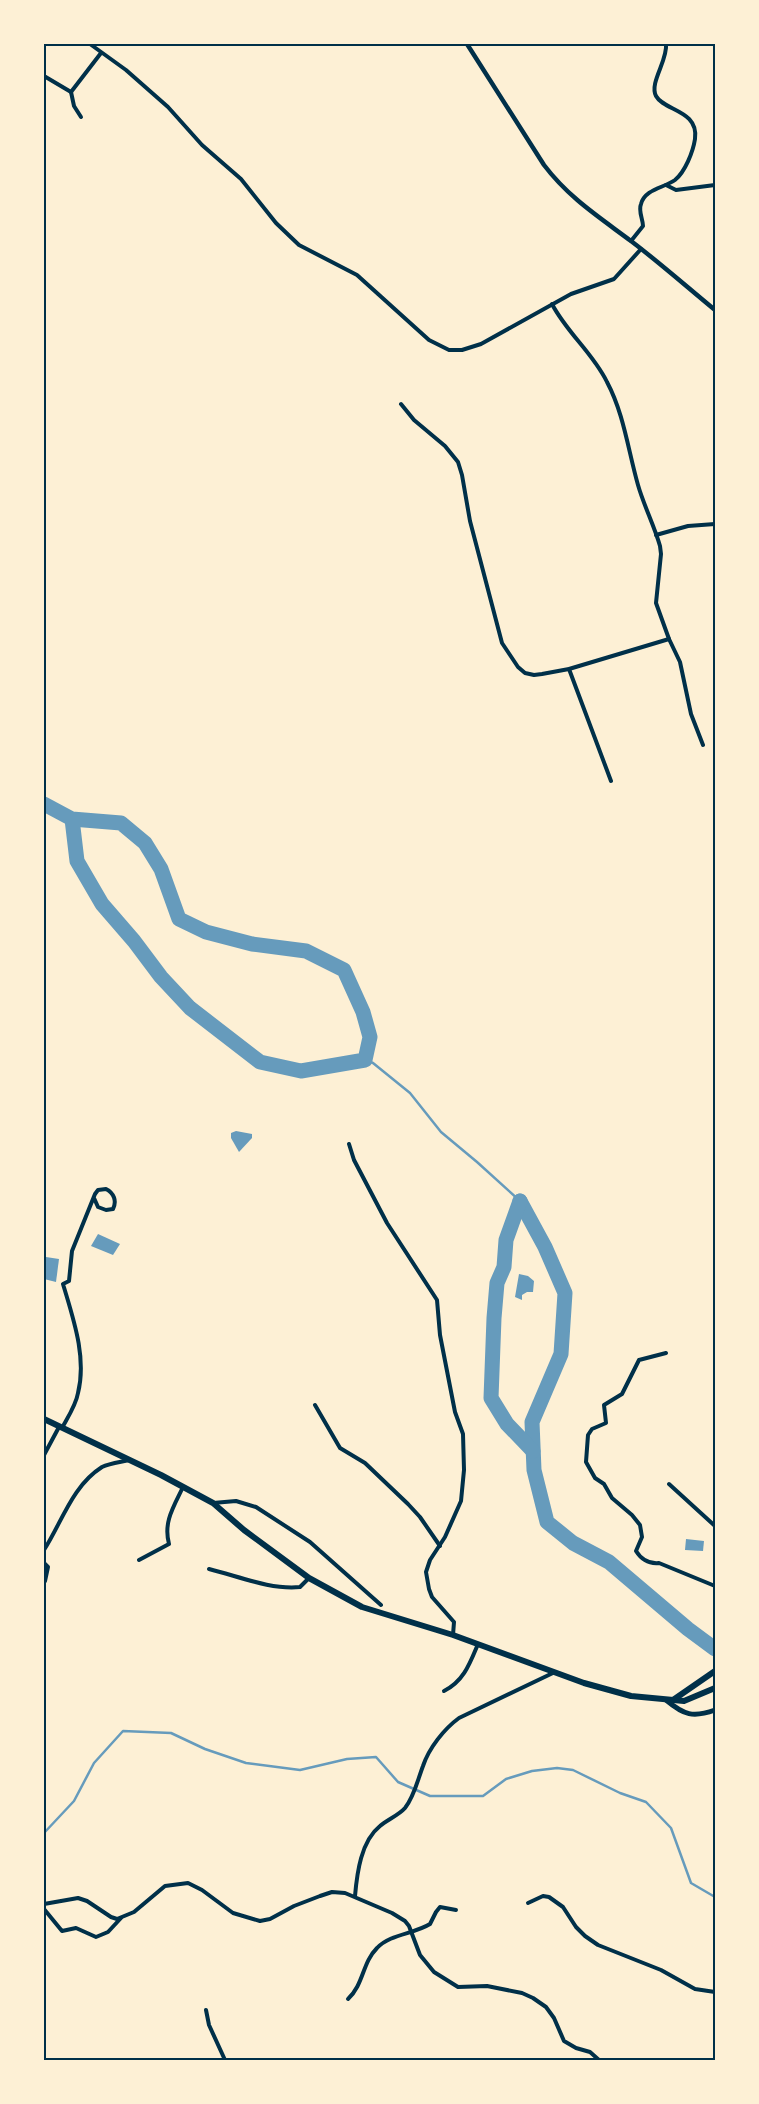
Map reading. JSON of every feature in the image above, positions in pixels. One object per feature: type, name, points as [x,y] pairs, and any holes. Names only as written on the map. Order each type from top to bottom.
[{"type":"highway","points":[[44,1419],[213,1503],[244,1530],[309,1578],[362,1607],[454,1635],[584,1683],[631,1696],[684,1701],[715,1688]]},
{"type":"highway","points":[[670,1700],[715,1672]]},
{"type":"main road","points":[[670,1700],[679,1711],[687,1714],[700,1715],[715,1710]]},
{"type":"street","points":[[90,44],[126,70],[168,107],[202,145],[241,179],[276,223],[298,245],[357,275],[422,334],[442,348],[455,350],[481,344],[579,290],[614,279],[641,249]]},
{"type":"street","points":[[467,44],[544,165],[558,182],[577,202],[631,241],[715,310]]},
{"type":"street","points":[[631,241],[643,226],[640,209],[641,202],[654,190],[675,180],[682,172],[695,138],[694,128],[687,117],[659,100],[655,94],[655,84],[664,58],[666,44]]},
{"type":"street","points":[[71,92],[101,53]]},
{"type":"street","points":[[44,76],[71,92],[74,106],[81,117]]},
{"type":"street","points":[[666,185],[676,190],[715,185]]},
{"type":"street","points":[[552,304],[572,334],[599,367],[622,420],[638,486],[661,554],[656,603],[669,639],[680,662],[691,714],[703,745]]},
{"type":"street","points":[[401,404],[414,420],[445,446],[458,462],[470,521],[502,643],[513,662],[525,673],[534,675],[569,669],[669,639]]},
{"type":"street","points":[[656,535],[688,526],[715,524]]},
{"type":"street","points":[[569,669],[612,781]]},
{"type":"street","points":[[349,1144],[354,1160],[387,1223],[437,1300],[440,1335],[455,1412],[464,1442],[464,1478],[461,1501],[440,1546],[429,1564],[427,1580],[432,1597],[454,1622],[454,1635]]},
{"type":"street","points":[[44,1455],[78,1394],[80,1370],[76,1330],[63,1284],[69,1281],[72,1251],[94,1198],[98,1190],[106,1189],[112,1194],[114,1206],[110,1210],[98,1207],[94,1198]]},
{"type":"street","points":[[666,1353],[639,1360],[622,1394],[604,1405],[606,1423],[592,1429],[588,1435],[586,1462],[595,1478],[604,1484],[609,1495],[632,1515],[640,1525],[642,1537],[636,1551],[640,1556],[651,1563],[659,1563],[715,1586]]},
{"type":"street","points":[[315,1405],[340,1448],[365,1463],[408,1504],[420,1516],[440,1546]]},
{"type":"street","points":[[44,1550],[58,1522],[82,1486],[104,1466],[129,1460]]},
{"type":"street","points":[[669,1484],[715,1526]]},
{"type":"street","points":[[139,1560],[169,1544],[166,1534],[168,1518],[184,1487]]},
{"type":"street","points":[[213,1503],[236,1501],[256,1507],[310,1542],[382,1605]]},
{"type":"street","points":[[44,1564],[48,1567],[45,1581]]},
{"type":"street","points":[[209,1569],[288,1588],[300,1587],[309,1578]]},
{"type":"street","points":[[444,1691],[455,1685],[461,1678],[478,1644]]},
{"type":"street","points":[[355,1896],[359,1865],[370,1837],[379,1826],[405,1808],[423,1764],[452,1723],[556,1672]]},
{"type":"street","points":[[44,1909],[62,1931],[76,1928],[96,1937],[108,1932],[121,1918],[134,1912],[165,1886],[177,1884],[192,1884],[233,1912],[260,1921],[270,1919],[294,1906],[327,1893],[338,1892],[355,1896],[399,1917],[409,1926],[410,1933],[420,1955],[434,1972],[458,1987],[487,1986],[534,1998],[546,2007],[554,2018],[564,2041],[576,2048],[590,2052],[599,2060]]},
{"type":"street","points":[[528,1903],[543,1896],[549,1897],[563,1907],[576,1927],[585,1936],[598,1945],[661,1970],[695,1989],[715,1992]]},
{"type":"street","points":[[44,1904],[71,1898],[81,1899],[110,1917],[121,1918]]},
{"type":"street","points":[[348,1999],[357,1989],[370,1958],[378,1947],[393,1938],[430,1924],[440,1908],[456,1910]]},
{"type":"street","points":[[206,2010],[209,2025],[225,2060]]},
{"type":"water","points":[[236,1131],[252,1134],[252,1138],[239,1152],[231,1138],[231,1133]]},
{"type":"water","points":[[98,1234],[120,1244],[113,1255],[91,1246]]},
{"type":"water","points":[[46,1257],[59,1259],[56,1282],[44,1279]]},
{"type":"water","points":[[519,1274],[528,1276],[534,1281],[533,1292],[527,1292],[522,1295],[522,1300],[515,1297]]},
{"type":"water","points":[[686,1539],[704,1541],[703,1551],[685,1550]]},
{"type":"waterway","points":[[44,804],[72,819],[121,823],[145,843],[161,869],[179,919],[206,932],[252,944],[306,951],[344,970],[363,1012],[370,1037],[365,1060],[301,1071],[260,1062],[190,1008],[161,977],[134,941],[102,904],[77,861],[72,819]]},
{"type":"waterway","points":[[365,1060],[373,1063],[410,1093],[441,1132],[520,1201]]},
{"type":"waterway","points":[[520,1201],[545,1247],[565,1293],[561,1354],[532,1422],[534,1470],[547,1522],[573,1543],[609,1562],[688,1629],[715,1649]]},
{"type":"waterway","points":[[520,1201],[506,1240],[504,1267],[497,1283],[491,1398],[507,1424],[533,1451]]},
{"type":"waterway","points":[[44,1833],[74,1801],[94,1763],[123,1731],[171,1733],[205,1749],[246,1763],[300,1770],[347,1759],[376,1757],[398,1782],[430,1796],[483,1796],[506,1779],[532,1771],[557,1768],[573,1770],[620,1793],[646,1802],[671,1828],[691,1883],[715,1897]]}]
